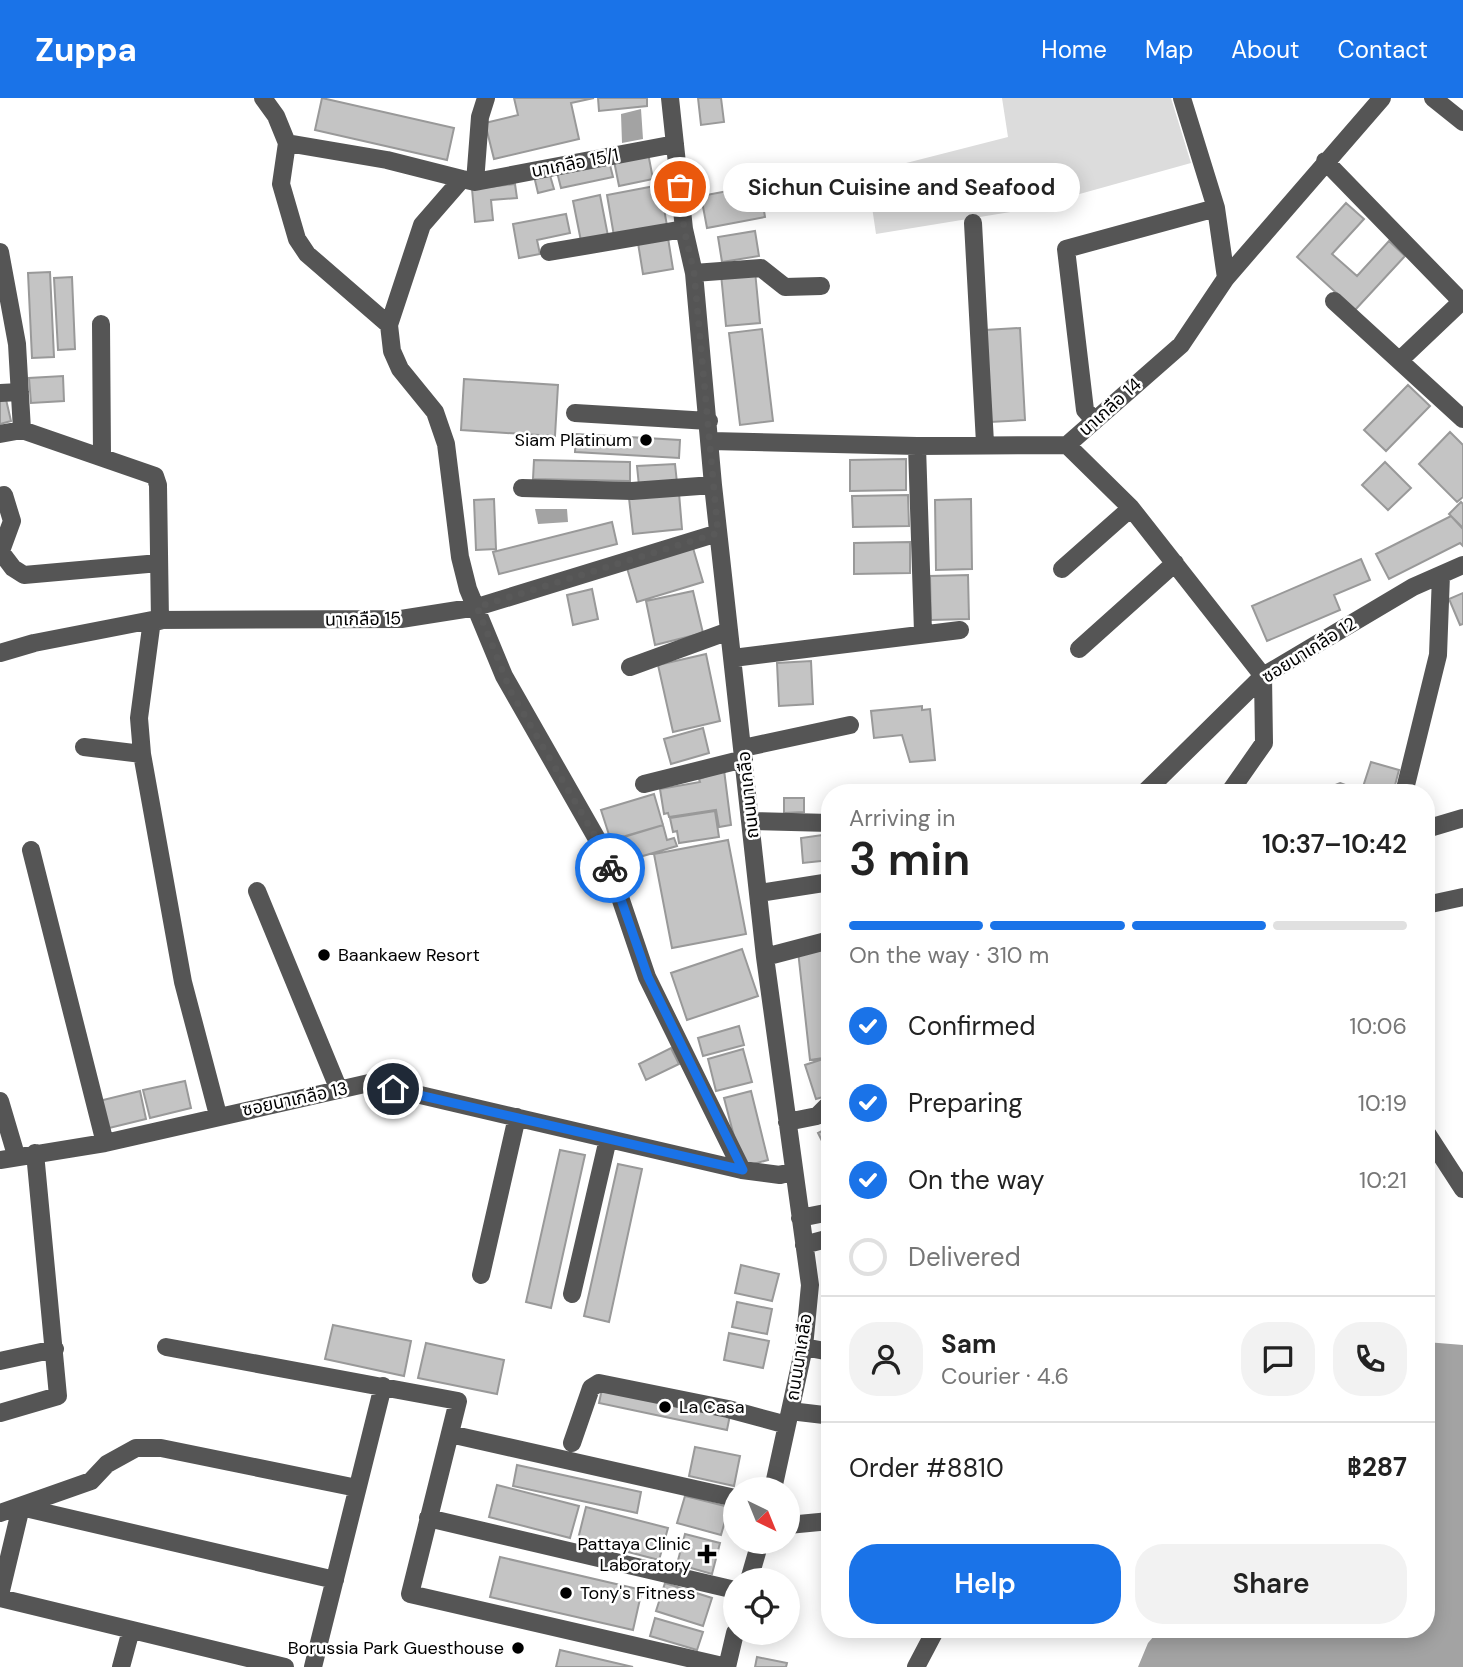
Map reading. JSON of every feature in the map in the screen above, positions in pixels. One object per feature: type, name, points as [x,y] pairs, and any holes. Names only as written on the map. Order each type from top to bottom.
[{"type":"street","points":[[263,98],[276,116],[287,142],[281,184],[297,239],[307,254],[389,325]]},
{"type":"street","points":[[486,98],[468,181],[422,225],[389,325],[392,351],[400,369],[435,412],[446,444],[460,557],[511,692],[605,853],[648,977],[743,1170]]},
{"type":"street","name":"ถนนนาเกลือ","points":[[670,98],[684,229],[694,272],[713,485],[765,957],[810,1285],[804,1347],[776,1477]]},
{"type":"street","points":[[1182,98],[1216,208],[1226,278]]},
{"type":"street","name":"นาเกลือ 14","points":[[711,441],[917,446],[985,443],[1067,445],[1181,345],[1226,278],[1382,98]]},
{"type":"street","points":[[1433,98],[1463,122]]},
{"type":"street","points":[[287,142],[387,160],[468,181]]},
{"type":"street","name":"นาเกลือ 15/1","points":[[468,181],[675,144]]},
{"type":"street","points":[[1325,161],[1462,302],[1401,359]]},
{"type":"street","points":[[1094,420],[1085,410],[1066,249],[1216,208]]},
{"type":"street","points":[[973,223],[985,443]]},
{"type":"street","points":[[549,253],[684,229]]},
{"type":"street","points":[[0,253],[15,327],[22,430]]},
{"type":"street","points":[[694,272],[761,268],[786,287],[821,286]]},
{"type":"street","points":[[1334,301],[1401,359],[1463,419]]},
{"type":"street","points":[[101,324],[102,457]]},
{"type":"street","points":[[0,393],[20,392]]},
{"type":"street","points":[[576,413],[709,421]]},
{"type":"street","points":[[0,434],[22,430],[155,476],[158,485],[159,564],[156,621],[139,718],[142,754],[183,982],[218,1115]]},
{"type":"street","points":[[1067,445],[1131,508],[1263,676],[1264,743],[1235,784]]},
{"type":"street","points":[[917,446],[923,632]]},
{"type":"street","points":[[522,488],[632,491],[713,485]]},
{"type":"street","points":[[0,496],[4,495],[12,521],[1,551],[13,568],[24,575],[159,564]]},
{"type":"street","points":[[1062,569],[1131,508]]},
{"type":"street","name":"นาเกลือ 15","points":[[0,653],[156,621],[401,620],[477,607],[718,533]]},
{"type":"street","points":[[1079,649],[1175,564]]},
{"type":"street","name":"ซอยนาเกลือ 12","points":[[1153,784],[1263,676],[1413,587],[1463,565]]},
{"type":"street","points":[[1406,784],[1438,655],[1441,575]]},
{"type":"street","points":[[733,658],[923,632],[960,630]]},
{"type":"street","points":[[630,667],[729,631]]},
{"type":"street","points":[[644,784],[850,725]]},
{"type":"street","points":[[84,747],[142,754]]},
{"type":"street","points":[[1435,826],[1463,818]]},
{"type":"street","points":[[750,821],[821,823]]},
{"type":"street","points":[[31,850],[105,1143]]},
{"type":"street","points":[[759,893],[821,883]]},
{"type":"street","points":[[257,891],[339,1090]]},
{"type":"street","points":[[1435,903],[1463,897]]},
{"type":"street","points":[[765,957],[821,942]]},
{"type":"street","name":"ซอยนาเกลือ 13","points":[[8,1158],[105,1143],[218,1115],[369,1083],[743,1170],[780,1175],[794,1171]]},
{"type":"street","points":[[0,1101],[8,1158]]},
{"type":"street","points":[[787,1122],[817,1116],[821,1112]]},
{"type":"street","points":[[481,1275],[517,1117]]},
{"type":"street","points":[[572,1294],[608,1139]]},
{"type":"street","points":[[1435,1146],[1463,1189]]},
{"type":"street","points":[[0,1413],[58,1396],[35,1153]]},
{"type":"street","points":[[800,1219],[821,1214]]},
{"type":"street","points":[[804,1245],[821,1240]]},
{"type":"street","points":[[166,1347],[458,1401],[410,1594],[727,1667],[733,1645]]},
{"type":"street","points":[[804,1347],[821,1350]]},
{"type":"street","points":[[0,1360],[54,1349]]},
{"type":"street","points":[[572,1443],[591,1388],[599,1383],[728,1409],[789,1418],[821,1415]]},
{"type":"street","points":[[313,1667],[383,1386]]},
{"type":"street","points":[[450,1434],[723,1495]]},
{"type":"street","points":[[0,1513],[91,1481],[107,1464],[136,1448],[161,1448],[357,1488]]},
{"type":"street","points":[[20,1507],[335,1580]]},
{"type":"street","points":[[20,1507],[0,1597],[131,1630],[212,1658],[285,1667]]},
{"type":"street","points":[[428,1518],[723,1587]]},
{"type":"street","points":[[800,1524],[821,1522]]},
{"type":"street","points":[[121,1667],[131,1630]]},
{"type":"street","points":[[916,1667],[931,1638]]},
{"type":"shaded area","points":[[1002,98],[1171,98],[1191,163],[1022,210],[876,234],[867,173],[1008,137]]},
{"type":"shaded area","points":[[641,109],[643,139],[622,143],[621,114]]},
{"type":"shaded area","points":[[535,509],[567,509],[568,522],[538,524]]},
{"type":"shaded area","points":[[1435,1343],[1463,1345],[1463,1667],[1138,1667],[1152,1638],[1435,1638]]},
{"type":"building","points":[[322,98],[454,128],[447,160],[315,130]]},
{"type":"building","points":[[514,98],[594,98],[571,103],[579,139],[494,159],[485,123],[518,115]]},
{"type":"building","points":[[598,98],[647,98],[647,106],[599,111]]},
{"type":"building","points":[[698,98],[721,98],[724,122],[701,125]]},
{"type":"building","points":[[648,153],[653,179],[619,186],[614,161]]},
{"type":"building","points":[[609,161],[613,177],[561,188],[557,172]]},
{"type":"building","points":[[549,172],[554,189],[538,193],[534,176]]},
{"type":"building","points":[[515,184],[517,198],[491,200],[493,220],[475,222],[472,189]]},
{"type":"building","points":[[660,185],[667,226],[614,236],[607,195]]},
{"type":"building","points":[[760,185],[765,217],[707,228],[701,196]]},
{"type":"building","points":[[600,195],[608,236],[581,241],[573,201]]},
{"type":"building","points":[[1346,203],[1364,219],[1332,254],[1357,276],[1389,241],[1405,256],[1355,310],[1297,257]]},
{"type":"building","points":[[566,214],[570,233],[537,240],[540,254],[519,258],[513,224]]},
{"type":"building","points":[[755,231],[759,256],[722,262],[718,237]]},
{"type":"building","points":[[668,238],[673,269],[643,274],[638,243]]},
{"type":"building","points":[[755,271],[760,323],[726,326],[721,274]]},
{"type":"building","points":[[50,272],[54,357],[32,358],[28,273]]},
{"type":"building","points":[[72,277],[75,349],[58,350],[54,278]]},
{"type":"building","points":[[1020,328],[1025,420],[990,422],[985,330]]},
{"type":"building","points":[[762,329],[773,421],[740,425],[729,333]]},
{"type":"building","points":[[63,376],[64,401],[31,403],[29,378]]},
{"type":"building","points":[[464,379],[558,385],[555,436],[461,430]]},
{"type":"building","points":[[1408,385],[1430,406],[1386,451],[1364,430]]},
{"type":"building","points":[[5,395],[11,421],[0,424],[0,397]]},
{"type":"building","points":[[1450,432],[1463,445],[1463,497],[1457,502],[1419,464]]},
{"type":"building","points":[[576,434],[680,440],[679,458],[575,452]]},
{"type":"building","points":[[906,459],[906,490],[850,491],[850,460]]},
{"type":"building","points":[[534,460],[630,462],[630,481],[533,479]]},
{"type":"building","points":[[1385,462],[1411,488],[1388,510],[1362,485]]},
{"type":"building","points":[[675,464],[677,483],[639,486],[637,466]]},
{"type":"building","points":[[679,493],[682,529],[633,534],[629,498]]},
{"type":"building","points":[[908,495],[909,526],[853,527],[852,496]]},
{"type":"building","points":[[494,499],[496,549],[476,550],[474,500]]},
{"type":"building","points":[[971,499],[972,569],[936,570],[935,500]]},
{"type":"building","points":[[1461,502],[1463,504],[1463,528],[1449,514]]},
{"type":"building","points":[[1451,516],[1463,529],[1463,546],[1460,543],[1389,579],[1376,554]]},
{"type":"building","points":[[612,522],[617,544],[499,574],[493,552]]},
{"type":"building","points":[[910,542],[910,573],[854,574],[854,543]]},
{"type":"building","points":[[693,548],[703,582],[637,602],[627,568]]},
{"type":"building","points":[[1361,559],[1370,580],[1334,595],[1340,610],[1267,641],[1252,606]]},
{"type":"building","points":[[968,575],[969,619],[931,620],[930,576]]},
{"type":"building","points":[[592,589],[598,619],[573,625],[567,595]]},
{"type":"building","points":[[693,591],[703,633],[655,645],[646,601]]},
{"type":"building","points":[[1463,593],[1463,624],[1460,625],[1449,599]]},
{"type":"building","points":[[706,654],[720,721],[673,732],[658,665]]},
{"type":"building","points":[[811,661],[813,704],[779,706],[777,663]]},
{"type":"building","points":[[922,706],[922,710],[930,709],[935,760],[910,762],[902,735],[874,738],[871,711]]},
{"type":"building","points":[[703,728],[709,753],[671,764],[664,739]]},
{"type":"building","points":[[1371,762],[1399,770],[1395,784],[1364,784]]},
{"type":"building","points":[[724,770],[731,825],[719,827],[716,810],[669,817],[668,813],[664,814],[660,789],[700,782],[699,779]]},
{"type":"building","points":[[654,794],[663,825],[611,841],[601,810]]},
{"type":"building","points":[[784,798],[804,798],[804,812],[784,813]]},
{"type":"building","points":[[715,811],[719,837],[679,843],[677,831],[673,832],[670,818]]},
{"type":"building","points":[[663,825],[667,840],[674,838],[677,846],[619,863],[612,840]]},
{"type":"building","points":[[821,835],[821,861],[803,863],[801,838]]},
{"type":"building","points":[[728,840],[746,934],[672,948],[654,854]]},
{"type":"building","points":[[742,949],[758,996],[687,1020],[671,973]]},
{"type":"building","points":[[821,949],[821,1058],[810,1060],[798,951]]},
{"type":"building","points":[[739,1026],[744,1045],[703,1056],[698,1038]]},
{"type":"building","points":[[671,1048],[679,1064],[646,1080],[639,1064]]},
{"type":"building","points":[[743,1049],[752,1082],[716,1091],[708,1059]]},
{"type":"building","points":[[821,1060],[821,1098],[816,1099],[805,1065]]},
{"type":"building","points":[[185,1081],[191,1108],[150,1118],[143,1090]]},
{"type":"building","points":[[140,1091],[146,1119],[105,1129],[99,1101]]},
{"type":"building","points":[[751,1091],[768,1160],[742,1167],[724,1098]]},
{"type":"building","points":[[560,1150],[585,1155],[551,1308],[526,1302]]},
{"type":"building","points":[[618,1164],[642,1169],[609,1322],[584,1316]]},
{"type":"building","points":[[741,1265],[779,1274],[772,1301],[735,1293]]},
{"type":"building","points":[[737,1302],[772,1309],[767,1334],[732,1327]]},
{"type":"building","points":[[333,1325],[411,1341],[404,1376],[325,1359]]},
{"type":"building","points":[[729,1333],[769,1341],[763,1368],[724,1360]]},
{"type":"building","points":[[426,1343],[504,1360],[497,1394],[418,1378]]},
{"type":"building","name":"La Casa","points":[[603,1384],[731,1410],[727,1430],[599,1403]]},
{"type":"building","points":[[695,1447],[740,1456],[736,1477],[723,1477],[723,1484],[689,1476]]},
{"type":"building","points":[[517,1465],[641,1492],[637,1513],[513,1486]]},
{"type":"building","points":[[497,1485],[579,1506],[570,1538],[489,1517]]},
{"type":"building","points":[[685,1496],[723,1506],[721,1535],[677,1523]]},
{"type":"building","points":[[586,1507],[668,1528],[659,1560],[578,1539]]},
{"type":"building","points":[[685,1534],[720,1543],[712,1574],[677,1564]]},
{"type":"building","name":"Tony's Fitness","points":[[500,1557],[642,1590],[633,1630],[490,1597]]},
{"type":"building","points":[[665,1583],[712,1598],[703,1626],[656,1611]]},
{"type":"building","points":[[655,1618],[703,1632],[697,1650],[650,1636]]},
{"type":"building","points":[[560,1650],[633,1667],[556,1667]]},
{"type":"building","points":[[757,1657],[787,1663],[786,1667],[755,1667]]},
{"type":"way so far","points":[[610,868],[605,853],[511,692],[477,607],[718,533],[694,272],[684,229],[680,187]]},
{"type":"place","name":"Sichun Cuisine and Seafood","points":[[680,187]]},
{"type":"place","name":"Siam Platinum","points":[[646,440]]},
{"type":"place","name":"Baankaew Resort","points":[[324,955]]},
{"type":"place","name":"La Casa","points":[[665,1407]]},
{"type":"place","name":"Pattaya Clinic Laboratory","points":[[707,1554]]},
{"type":"place","name":"Tony's Fitness","points":[[566,1593]]},
{"type":"place","name":"Borussia Park Guesthouse","points":[[518,1648]]},
{"type":"route","points":[[393,1089],[743,1170],[648,977],[610,868]]}]
